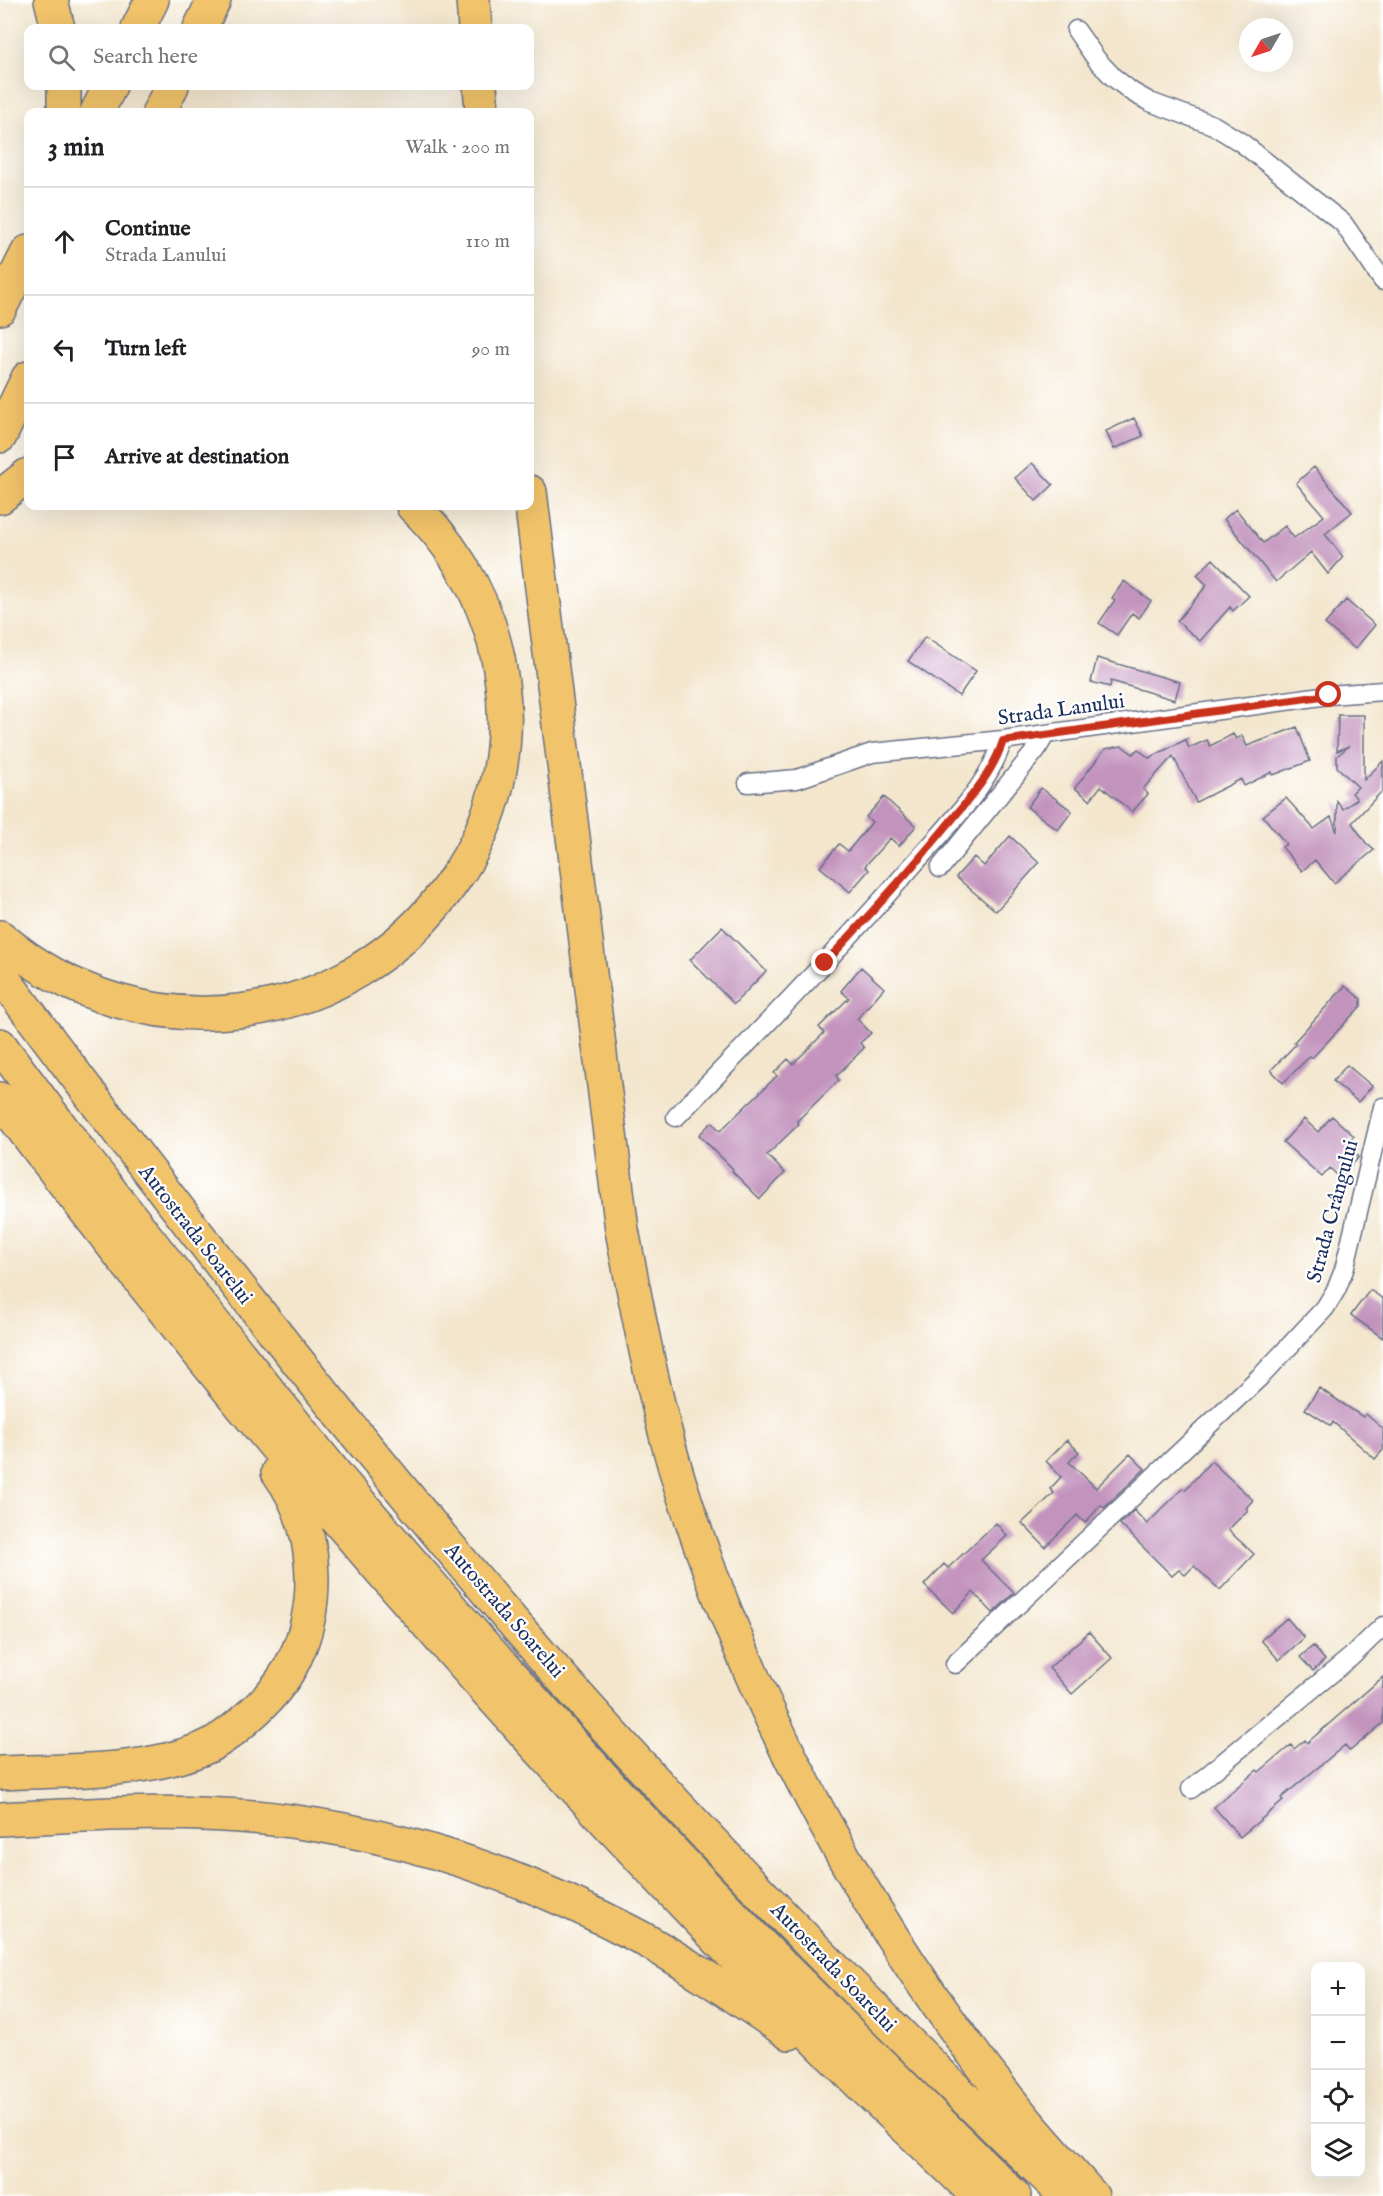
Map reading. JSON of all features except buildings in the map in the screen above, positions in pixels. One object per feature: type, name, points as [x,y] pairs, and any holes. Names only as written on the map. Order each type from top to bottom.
[{"type":"highway","points":[[51,0],[57,24]]},
{"type":"highway","points":[[140,24],[152,0]]},
{"type":"highway","points":[[202,24],[214,0]]},
{"type":"highway","points":[[474,0],[475,24]]},
{"type":"highway","points":[[64,90],[64,108]]},
{"type":"highway","points":[[99,108],[108,90]]},
{"type":"highway","points":[[161,108],[170,90]]},
{"type":"highway","points":[[480,90],[482,108]]},
{"type":"highway","points":[[0,308],[24,260]]},
{"type":"highway","points":[[0,436],[24,386]]},
{"type":"highway","points":[[0,497],[24,478]]},
{"type":"highway","points":[[0,937],[41,968],[78,987],[124,1003],[171,1012],[234,1012],[278,1004],[319,991],[361,970],[400,941],[427,916],[459,873],[485,823],[500,773],[505,735],[502,682],[489,625],[474,587],[459,562],[435,529],[417,510]]},
{"type":"highway","points":[[532,510],[622,1230],[657,1397],[682,1490],[710,1572],[768,1712],[809,1794],[849,1864],[893,1938],[981,2063],[1027,2122],[1092,2196]]},
{"type":"highway","name":"Autostrada Soarelui","points":[[0,974],[128,1146],[248,1300],[508,1616],[654,1779],[790,1923],[941,2076],[1066,2196]]},
{"type":"highway","name":"Autostrada Soarelui","points":[[0,1045],[79,1151],[340,1480],[471,1631],[618,1794],[767,1951],[1014,2196]]},
{"type":"highway","points":[[0,1099],[189,1342],[318,1498],[457,1658],[576,1790],[728,1950],[852,2076],[978,2196]]},
{"type":"highway","points":[[0,1773],[132,1767],[169,1760],[204,1748],[230,1733],[256,1711],[274,1692],[294,1661],[304,1638],[310,1609],[312,1575],[309,1543],[298,1510],[281,1476],[221,1396],[189,1342]]},
{"type":"highway","points":[[0,1819],[183,1813],[287,1820],[352,1830],[409,1845],[501,1875],[564,1900],[637,1936],[733,1994],[852,2076]]},
{"type":"street","points":[[1076,30],[1097,60],[1132,92],[1150,102],[1213,124],[1242,142],[1343,223],[1383,281]]},
{"type":"street","name":"Strada Lanului","points":[[748,783],[797,779],[872,753],[1003,741],[1329,695],[1383,691]]},
{"type":"street","points":[[940,868],[1036,750],[1045,735]]},
{"type":"street","points":[[676,1116],[825,963],[934,841],[983,782],[997,760],[1003,741]]},
{"type":"street","name":"Strada Crângului","points":[[955,1664],[1313,1323],[1336,1290],[1350,1247],[1383,1107]]},
{"type":"street","points":[[1191,1790],[1351,1657],[1383,1626]]},
{"type":"route","points":[[825,963],[873,911],[983,782],[997,760],[1003,741],[1329,695]]}]
